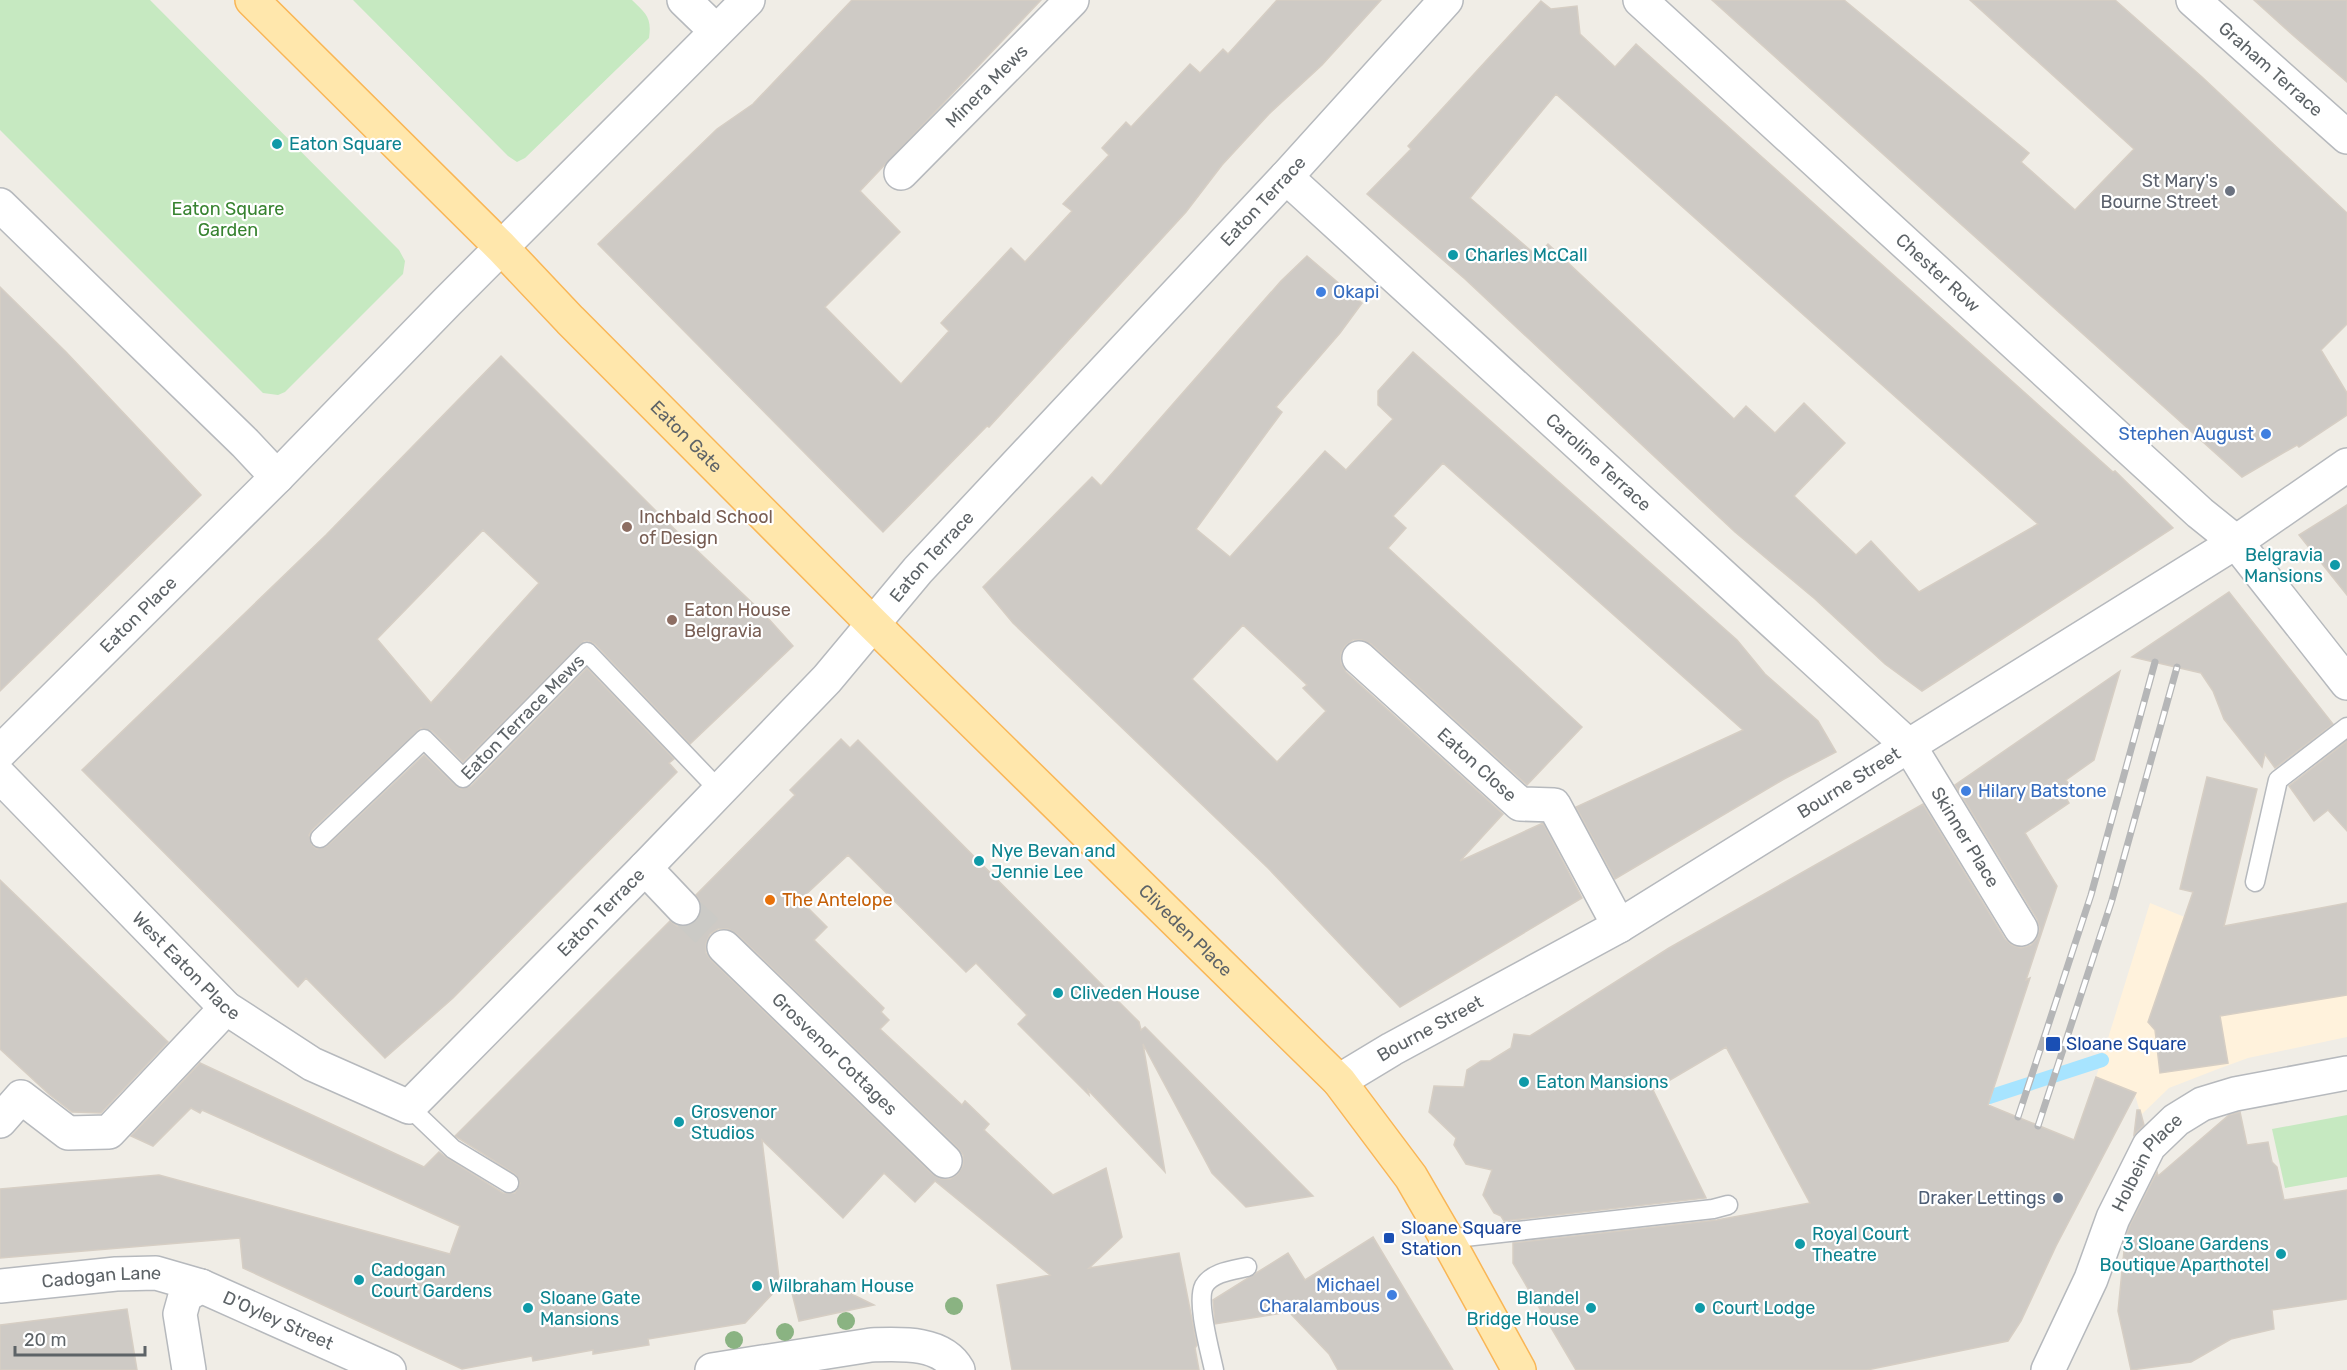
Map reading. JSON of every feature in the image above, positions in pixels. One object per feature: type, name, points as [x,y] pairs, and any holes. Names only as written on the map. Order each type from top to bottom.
[{"type":"main road","points":[[252,0],[501,247]]},
{"type":"main road","name":"Eaton Gate","points":[[501,247],[578,328],[873,624]]},
{"type":"main road","name":"Cliveden Place","points":[[873,624],[1339,1081],[1381,1135],[1447,1239]]},
{"type":"main road","points":[[1447,1239],[1519,1370]]},
{"type":"street","points":[[684,0],[716,31]]},
{"type":"street","points":[[0,205],[277,477],[501,247],[748,0]]},
{"type":"street","name":"Minera Mews","points":[[901,173],[1072,0]]},
{"type":"street","name":"Eaton Terrace","points":[[409,1107],[645,868],[827,679],[918,570],[1286,177],[1446,0]]},
{"type":"street","name":"Chester Row","points":[[1640,0],[2200,513],[2236,542],[2347,683]]},
{"type":"street","name":"Graham Terrace","points":[[2193,0],[2347,137]]},
{"type":"street","name":"Caroline Terrace","points":[[1286,177],[1910,747]]},
{"type":"street","name":"Bourne Street","points":[[1339,1081],[1392,1049],[1619,926],[2236,542],[2347,465]]},
{"type":"street","name":"Eaton Place","points":[[0,752],[277,477]]},
{"type":"street","name":"Eaton Close","points":[[1359,658],[1520,804],[1554,805],[1619,926]]},
{"type":"street","name":"Skinner Place","points":[[1910,747],[2021,929]]},
{"type":"street","name":"West Eaton Place","points":[[0,776],[226,1008],[312,1064],[409,1107]]},
{"type":"street","points":[[645,868],[683,908]]},
{"type":"street","name":"Grosvenor Cottages","points":[[724,947],[945,1161]]},
{"type":"street","points":[[0,1121],[21,1097],[68,1133],[109,1132],[226,1008]]},
{"type":"street","name":"Holbein Place","points":[[2056,1367],[2113,1218],[2149,1146],[2176,1120],[2202,1104],[2235,1094],[2347,1073]]},
{"type":"street","name":"Cadogan Lane","points":[[0,1286],[156,1273],[201,1286]]},
{"type":"street","points":[[189,1370],[180,1314],[185,1296],[201,1286]]},
{"type":"street","name":"D'Oyley Street","points":[[201,1286],[389,1370]]},
{"type":"street","points":[[713,1370],[871,1345],[915,1345],[933,1350],[955,1365],[958,1370]]},
{"type":"lane","name":"Eaton Terrace Mews","points":[[320,838],[424,739],[464,778],[587,652],[720,791]]},
{"type":"lane","points":[[2255,882],[2278,780],[2347,727]]},
{"type":"lane","points":[[409,1107],[453,1149],[509,1183]]},
{"type":"lane","points":[[1447,1239],[1713,1209],[1728,1205]]},
{"type":"lane","points":[[1214,1370],[1201,1299],[1205,1284],[1219,1274],[1247,1267]]},
{"type":"shaded area","points":[[2150,903],[2212,928],[2347,903],[2347,1037],[2248,1058],[2218,1069],[2169,1088],[2141,1115],[2134,1092],[2096,1077]]},
{"type":"green space","name":"Eaton Square Garden","points":[[0,0],[150,0],[399,250],[405,261],[403,274],[285,392],[278,395],[263,393],[0,130]]},
{"type":"green space","points":[[353,0],[632,0],[649,20],[649,38],[525,158],[517,162],[508,156]]},
{"type":"green space","points":[[2347,1115],[2347,1177],[2285,1188],[2272,1129]]},
{"type":"building","points":[[852,0],[1041,0],[860,191],[900,232],[825,307],[901,384],[949,331],[941,323],[1011,248],[1025,262],[1072,211],[1063,204],[1109,155],[1102,148],[1126,122],[1131,127],[1190,64],[1200,73],[1223,49],[1228,54],[1277,0],[1381,0],[1322,65],[1269,114],[1222,165],[1186,212],[989,427],[987,426],[883,532],[598,244],[717,129],[753,104]]},
{"type":"building","points":[[1712,0],[1844,0],[2029,153],[2021,162],[2075,210],[2134,149],[1970,0],[2115,0],[2202,77],[2347,213],[2347,324],[2321,350],[2347,393],[2347,415],[2299,447],[2297,445],[2242,477]]},
{"type":"building","points":[[2254,0],[2347,0],[2347,82],[2295,37]]},
{"type":"building","points":[[1541,1],[1551,9],[1577,6],[1580,34],[1615,67],[1636,44],[2113,472],[2115,471],[2173,528],[1922,691],[1885,664],[1815,599],[1735,532],[1465,279],[1367,194],[1411,149],[1408,146]],"holes":[[[1556,94],[2038,524],[1919,592],[1871,541],[1856,555],[1794,496],[1845,443],[1804,403],[1775,433],[1746,406],[1734,419],[1548,244],[1537,256],[1470,198]]]},
{"type":"building","points":[[1307,256],[1362,303],[1340,333],[1276,407],[1282,412],[1196,529],[1230,557],[1325,451],[1346,470],[1393,419],[1378,405],[1378,391],[1413,352],[1737,640],[1765,674],[1818,721],[1836,752],[1784,779],[1615,879],[1576,807],[1743,730],[1443,463],[1393,516],[1406,528],[1388,548],[1582,727],[1527,785],[1371,644],[1362,640],[1353,640],[1345,646],[1341,653],[1341,663],[1346,672],[1503,814],[1460,861],[1543,823],[1582,898],[1400,1007],[1268,868],[1013,623],[983,587],[1092,477],[1101,486],[1281,281]],"holes":[[[1243,625],[1307,685],[1303,688],[1326,711],[1277,762],[1192,679]]]},
{"type":"building","points":[[0,287],[66,352],[201,495],[0,691]]},
{"type":"building","points":[[501,356],[666,521],[767,617],[793,646],[690,744],[595,644],[584,641],[463,762],[432,731],[421,728],[312,830],[309,835],[312,845],[317,849],[327,846],[424,755],[456,786],[461,789],[471,786],[587,668],[674,759],[669,763],[677,772],[453,998],[385,1058],[306,978],[298,987],[82,770],[326,535]],"holes":[[[483,530],[539,583],[431,703],[377,639]]]},
{"type":"building","name":"Belgravia Mansions","points":[[2347,505],[2347,595],[2299,535]]},
{"type":"building","points":[[2229,592],[2333,724],[2275,768],[2265,754],[2262,767],[2224,719],[2213,691],[2201,673],[2132,657]]},
{"type":"building","points":[[2120,671],[2094,760],[2066,780],[2074,792],[2066,798],[2069,803],[2025,833],[2057,886],[2026,980],[2030,978],[1988,1105],[2074,1140],[2096,1077],[2136,1093],[2056,1246],[2021,1321],[2008,1341],[1867,1370],[1576,1370],[1513,1263],[1513,1243],[1717,1220],[1810,1203],[1726,1047],[1653,1090],[1706,1198],[1504,1221],[1501,1216],[1494,1213],[1483,1195],[1492,1170],[1466,1164],[1454,1145],[1456,1138],[1429,1112],[1434,1086],[1464,1087],[1467,1070],[1481,1061],[1490,1061],[1511,1048],[1514,1034],[1530,1036],[1669,948],[1923,804],[2005,939],[2021,948],[2031,945],[2040,929],[2037,919],[1955,785]]},
{"type":"building","points":[[841,739],[850,748],[858,740],[1139,1022],[1141,1030],[1145,1027],[1313,1196],[1246,1207],[1212,1173],[1143,1044],[1165,1172],[1088,1090],[1089,1095],[1018,1024],[1027,1015],[976,963],[966,972],[848,855],[800,900],[827,927],[814,940],[884,1008],[881,1012],[889,1020],[880,1029],[962,1105],[965,1101],[989,1124],[984,1130],[1053,1195],[1106,1168],[1122,1237],[1089,1268],[1179,1253],[1197,1345],[1195,1348],[1199,1370],[1012,1370],[997,1285],[1050,1275],[935,1181],[915,1202],[884,1173],[843,1218],[762,1140],[780,1286],[745,1323],[648,1339],[649,1345],[593,1354],[593,1350],[533,1361],[532,1356],[462,1369],[243,1268],[240,1238],[0,1258],[0,1189],[159,1175],[450,1254],[460,1226],[202,1110],[200,1113],[191,1108],[153,1146],[131,1136],[200,1063],[424,1167],[439,1152],[503,1193],[515,1193],[520,1183],[515,1174],[455,1136],[670,921],[677,926],[687,926],[696,921],[701,913],[701,904],[696,895],[795,795],[790,790]],"holes":[[[718,929],[728,929],[737,934],[958,1148],[963,1155],[963,1165],[958,1174],[950,1179],[941,1179],[932,1174],[711,960],[706,953],[706,943],[710,934]]]},
{"type":"building","points":[[2347,741],[2347,831],[2328,810],[2314,821],[2289,786]]},
{"type":"building","points":[[2207,777],[2257,789],[2224,926],[2347,903],[2347,995],[2220,1016],[2228,1063],[2160,1073],[2155,1030],[2148,1022],[2193,892],[2180,889]]},
{"type":"building","points":[[0,880],[168,1042],[101,1113],[72,1112],[0,1049]]},
{"type":"building","points":[[2137,1110],[2140,1110],[2144,1125],[2134,1135]]},
{"type":"building","points":[[2240,1112],[2247,1145],[2268,1142],[2272,1162],[2277,1167],[2284,1200],[2347,1190],[2347,1299],[2272,1310],[2274,1329],[2231,1339],[2191,1362],[2131,1370],[2118,1311],[2125,1241],[2130,1225],[2157,1172],[2158,1176],[2229,1115]]},
{"type":"building","points":[[1373,1237],[1453,1370],[1338,1370],[1329,1354],[1289,1312],[1215,1324],[1213,1300],[1288,1253],[1305,1280]]},
{"type":"building","points":[[823,1280],[874,1305],[799,1321],[790,1285]]},
{"type":"building","points":[[127,1309],[137,1370],[0,1370],[0,1325]]},
{"type":"waterway","points":[[1989,1097],[2102,1060]]},
{"type":"tunnel","points":[[683,908],[724,947]]},
{"type":"railway","points":[[2018,1117],[2091,895],[2155,662]]},
{"type":"railway","points":[[2038,1126],[2112,900],[2177,667]]},
{"type":"place","name":"Eaton Square","points":[[277,144]]},
{"type":"place","name":"St Mary's Bourne Street","points":[[2230,191]]},
{"type":"place","name":"Charles McCall","points":[[1453,255]]},
{"type":"place","name":"Okapi","points":[[1321,292]]},
{"type":"place","name":"Stephen August","points":[[2266,434]]},
{"type":"place","name":"Inchbald School of Design","points":[[627,527]]},
{"type":"place","name":"Belgravia Mansions","points":[[2335,565]]},
{"type":"place","name":"Eaton House Belgravia","points":[[672,620]]},
{"type":"place","name":"Hilary Batstone","points":[[1966,791]]},
{"type":"place","name":"Nye Bevan and Jennie Lee","points":[[979,861]]},
{"type":"place","name":"The Antelope","points":[[770,900]]},
{"type":"place","name":"Cliveden House","points":[[1058,993]]},
{"type":"place","name":"Sloane Square","points":[[2053,1044]]},
{"type":"place","name":"Eaton Mansions","points":[[1524,1082]]},
{"type":"place","name":"Grosvenor Studios","points":[[679,1122]]},
{"type":"place","name":"Draker Lettings","points":[[2058,1198]]},
{"type":"place","name":"Sloane Square Station","points":[[1389,1238]]},
{"type":"place","name":"Royal Court Theatre","points":[[1800,1244]]},
{"type":"place","name":"3 Sloane Gardens Boutique Aparthotel","points":[[2281,1254]]},
{"type":"place","name":"Cadogan Court Gardens","points":[[359,1280]]},
{"type":"place","name":"Wilbraham House","points":[[757,1286]]},
{"type":"place","name":"Michael Charalambous","points":[[1392,1295]]},
{"type":"place","name":"Sloane Gate Mansions","points":[[528,1308]]},
{"type":"place","name":"Blandel Bridge House","points":[[1591,1308]]},
{"type":"place","name":"Court Lodge","points":[[1700,1308]]}]
